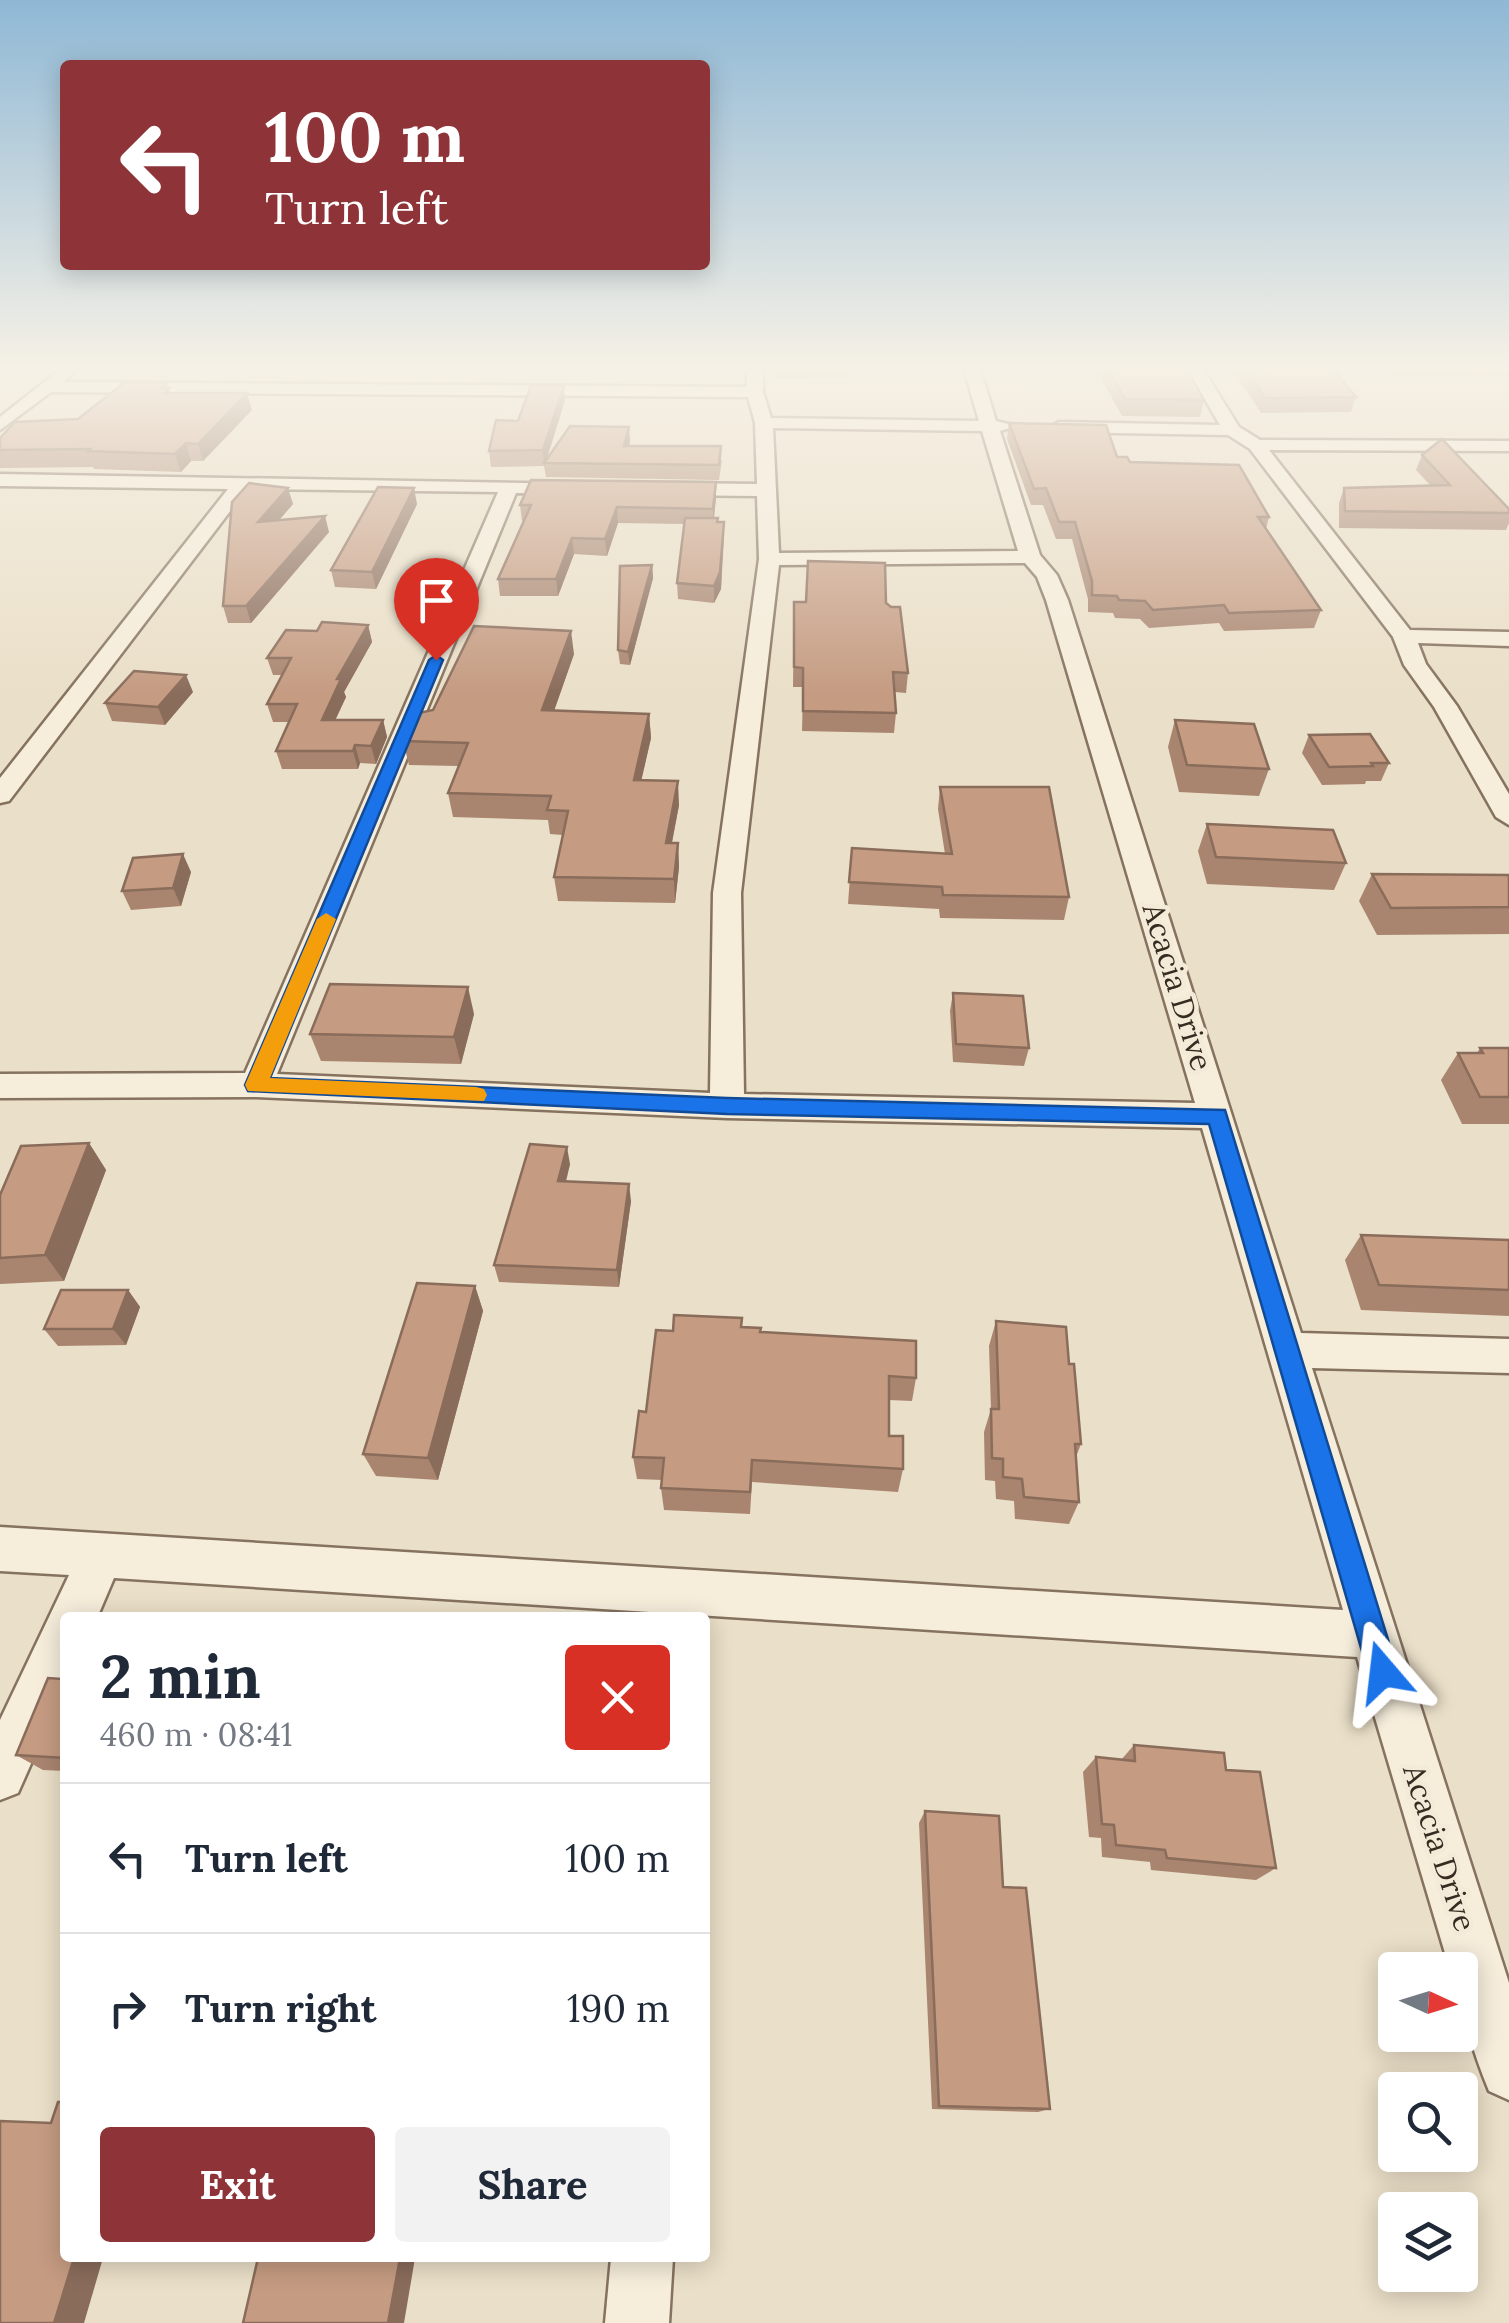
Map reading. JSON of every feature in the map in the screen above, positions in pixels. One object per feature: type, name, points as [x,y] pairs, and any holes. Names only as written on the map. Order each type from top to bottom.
[{"type":"street","points":[[727,1106],[727,893],[769,559],[767,477]]},
{"type":"street","name":"Acacia Drive","points":[[1004,477],[1030,557],[1048,575],[1057,600],[1218,1116],[1372,1636],[1509,2070]]},
{"type":"street","points":[[1281,477],[1404,636],[1415,666],[1445,706],[1509,818]]},
{"type":"street","points":[[0,480],[588,488]]},
{"type":"street","points":[[0,796],[241,484]]},
{"type":"street","points":[[256,1085],[509,488]]},
{"type":"street","points":[[648,489],[768,490]]},
{"type":"street","points":[[769,559],[1030,557]]},
{"type":"street","points":[[1404,636],[1509,639]]},
{"type":"street","points":[[0,1086],[256,1085],[727,1106],[1218,1116]]},
{"type":"street","points":[[1287,1350],[1509,1356]]},
{"type":"street","points":[[0,1549],[102,1553],[697,1606],[1372,1636]]},
{"type":"street","points":[[75,1612],[102,1553]]},
{"type":"street","points":[[0,1775],[60,1645]]},
{"type":"street","points":[[637,2323],[642,2262]]},
{"type":"building","points":[[1030,477],[1246,477],[1269,517],[1258,517],[1321,610],[1229,613],[1224,605],[1153,610],[1145,601],[1092,595],[1092,581],[1075,522],[1059,522],[1046,488],[1034,489]]},
{"type":"building","points":[[1443,477],[1479,477],[1509,513],[1345,511],[1344,488],[1450,485]]},
{"type":"building","points":[[531,480],[716,482],[713,509],[617,507],[605,539],[572,538],[556,579],[498,579],[531,505],[520,505]]},
{"type":"building","points":[[249,483],[288,488],[258,522],[325,516],[246,606],[223,606],[232,502]]},
{"type":"building","points":[[378,487],[414,488],[372,572],[331,570]]},
{"type":"building","points":[[685,518],[718,518],[717,522],[724,522],[720,572],[714,586],[677,583]]},
{"type":"building","points":[[808,561],[885,563],[886,603],[900,607],[908,673],[893,672],[896,713],[803,711],[803,668],[794,667],[794,602],[806,602]]},
{"type":"building","points":[[652,565],[628,652],[618,650],[620,566]]},
{"type":"building","points":[[322,622],[368,625],[337,679],[341,679],[322,720],[383,720],[371,746],[355,745],[353,751],[276,751],[297,704],[267,704],[291,658],[267,658],[286,630],[317,631]]},
{"type":"building","points":[[474,626],[571,631],[542,710],[649,714],[634,780],[678,781],[666,843],[678,843],[674,879],[554,877],[568,811],[547,810],[551,796],[448,793],[468,743],[403,741],[414,714],[433,710]]},
{"type":"building","points":[[134,671],[186,675],[158,707],[105,703]]},
{"type":"building","points":[[1175,720],[1254,724],[1269,769],[1187,765]]},
{"type":"building","points":[[1370,734],[1389,763],[1329,767],[1309,735]]},
{"type":"building","points":[[940,787],[1049,787],[1069,897],[943,895],[942,887],[849,882],[852,848],[952,854]]},
{"type":"building","points":[[1207,824],[1333,830],[1346,863],[1216,857]]},
{"type":"building","points":[[183,854],[173,888],[122,891],[133,858]]},
{"type":"building","points":[[1372,874],[1509,875],[1509,907],[1391,908]]},
{"type":"building","points":[[330,984],[468,987],[454,1037],[310,1034]]},
{"type":"building","points":[[953,993],[1023,996],[1029,1048],[956,1044]]},
{"type":"building","points":[[1480,1048],[1509,1048],[1509,1097],[1480,1097],[1458,1053],[1483,1053]]},
{"type":"building","points":[[89,1143],[45,1255],[0,1258],[0,1195],[21,1146]]},
{"type":"building","points":[[530,1144],[567,1147],[558,1181],[629,1184],[617,1270],[494,1265]]},
{"type":"building","points":[[1361,1235],[1509,1240],[1509,1290],[1379,1285]]},
{"type":"building","points":[[417,1283],[475,1286],[428,1458],[363,1454]]},
{"type":"building","points":[[61,1290],[128,1290],[113,1329],[44,1329]]},
{"type":"building","points":[[674,1315],[742,1318],[741,1327],[761,1328],[760,1332],[916,1341],[916,1378],[889,1376],[889,1436],[903,1436],[903,1469],[752,1460],[750,1492],[661,1488],[664,1458],[633,1457],[639,1411],[646,1412],[656,1330],[673,1331]]},
{"type":"building","points":[[996,1321],[1066,1327],[1069,1364],[1074,1364],[1081,1444],[1075,1444],[1079,1502],[1024,1497],[1022,1479],[1003,1477],[1003,1459],[992,1458],[991,1409],[999,1409]]},
{"type":"building","points":[[48,1678],[60,1679],[60,1758],[16,1755]]},
{"type":"building","points":[[1134,1745],[1224,1753],[1226,1770],[1260,1772],[1276,1868],[1167,1858],[1165,1850],[1116,1845],[1114,1825],[1102,1824],[1096,1757],[1135,1761]]},
{"type":"building","points":[[925,1811],[999,1816],[1003,1887],[1026,1888],[1050,2109],[939,2106]]},
{"type":"building","points":[[60,2102],[60,2262],[73,2262],[54,2323],[0,2323],[0,2121],[51,2123]]},
{"type":"building","points":[[257,2262],[399,2262],[388,2323],[243,2323]]},
{"type":"slow traffic","points":[[326,919],[256,1085],[476,1095]]},
{"type":"route","points":[[436,660],[256,1085],[727,1106],[1218,1116],[1383,1672]]}]
